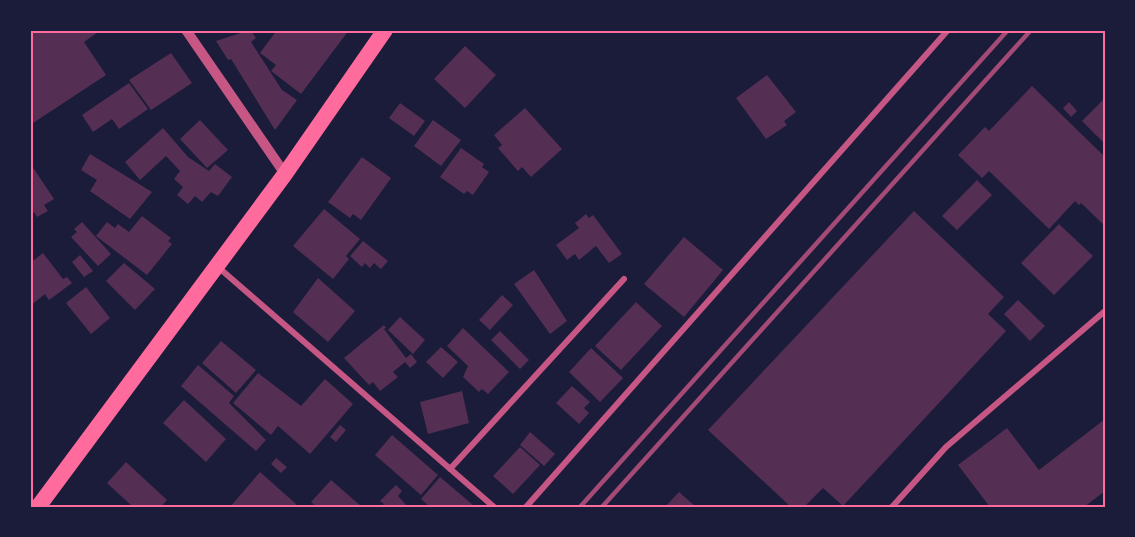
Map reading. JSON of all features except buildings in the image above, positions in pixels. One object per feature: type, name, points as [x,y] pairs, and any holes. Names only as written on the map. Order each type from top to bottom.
[{"type":"highway","points":[[38,507],[285,174],[385,30]]},
{"type":"street","points":[[186,30],[285,174]]},
{"type":"street","points":[[526,507],[948,30]]},
{"type":"street","points":[[217,267],[495,507]]},
{"type":"street","points":[[450,469],[624,279]]},
{"type":"street","points":[[892,507],[946,447],[1105,311]]},
{"type":"railway","points":[[580,507],[1008,30]]},
{"type":"railway","points":[[602,507],[1031,30]]}]
